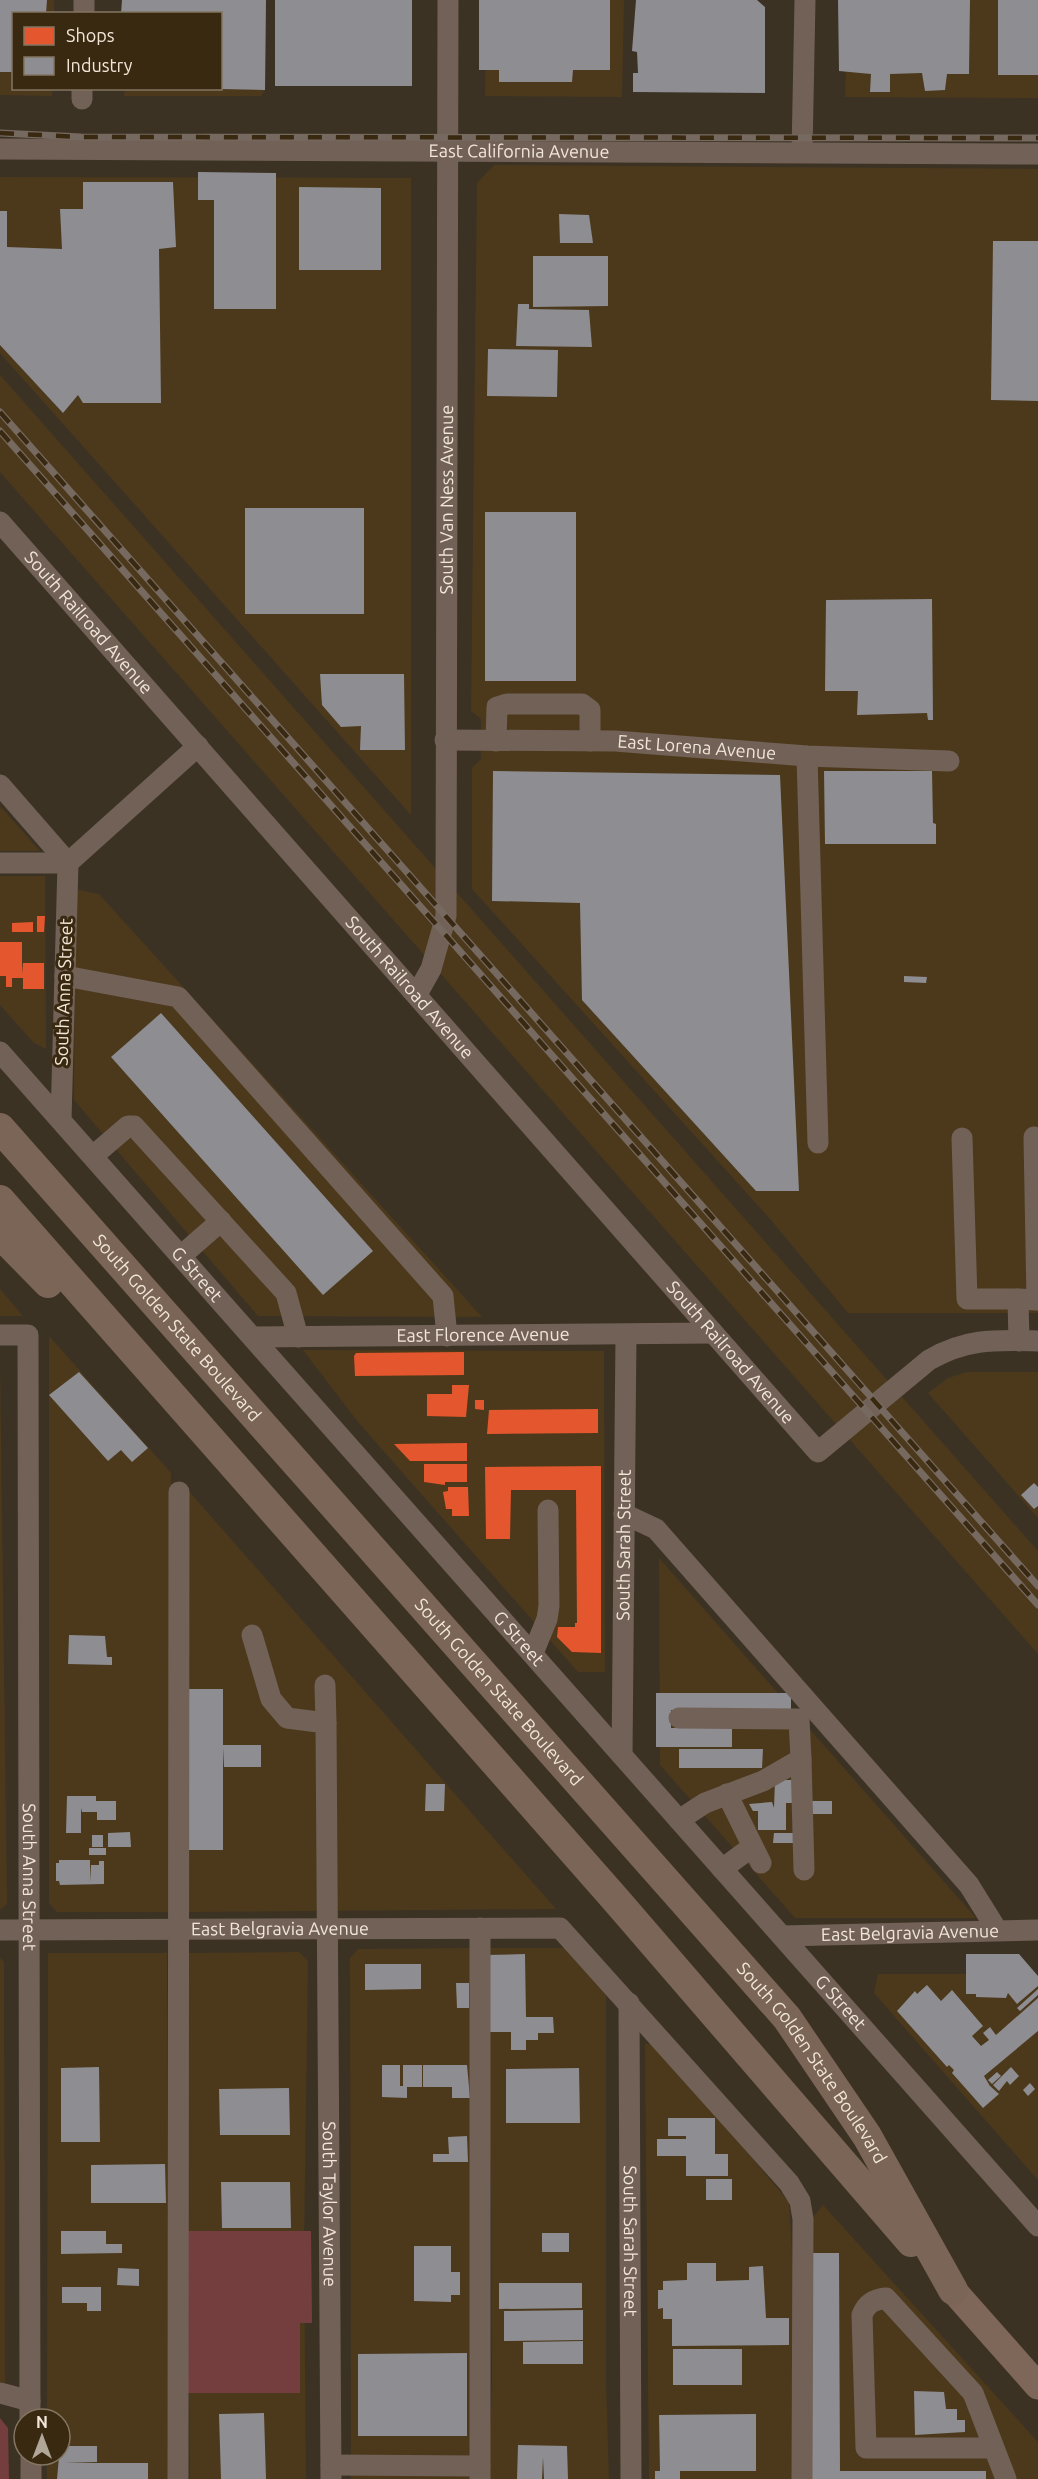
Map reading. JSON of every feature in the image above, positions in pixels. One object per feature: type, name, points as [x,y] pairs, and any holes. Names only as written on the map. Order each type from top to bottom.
[{"type":"highway","name":"South Golden State Boulevard","points":[[0,1128],[787,2018],[867,2136],[953,2290]]},
{"type":"highway","name":"South Golden State Boulevard","points":[[0,1200],[608,1891],[953,2290]]},
{"type":"highway","points":[[0,1234],[279,1517]]},
{"type":"main road","name":"South Golden State Boulevard","points":[[953,2290],[1038,2386]]},
{"type":"street","name":"South Van Ness Avenue","points":[[417,994],[431,969],[446,916],[448,0]]},
{"type":"street","points":[[802,152],[805,0]]},
{"type":"street","name":"East California Avenue","points":[[0,149],[1038,154]]},
{"type":"street","name":"South Railroad Avenue","points":[[0,522],[818,1452],[876,1402],[945,1350],[973,1342],[1028,1341]]},
{"type":"street","points":[[496,741],[497,707],[507,704],[582,704],[590,710],[591,741]]},
{"type":"street","name":"East Lorena Avenue","points":[[445,740],[591,741],[807,756],[949,761]]},
{"type":"street","points":[[0,863],[68,863],[198,746]]},
{"type":"street","points":[[807,756],[818,1143]]},
{"type":"street","points":[[0,785],[68,863]]},
{"type":"street","name":"South Anna Street","points":[[61,1120],[68,863]]},
{"type":"street","points":[[65,976],[178,997],[443,1296],[447,1336]]},
{"type":"street","name":"G Street","points":[[0,1052],[182,1255],[1038,2226]]},
{"type":"street","points":[[93,1156],[128,1126],[134,1126],[286,1293],[298,1337]]},
{"type":"street","points":[[962,1138],[967,1299],[1037,1300],[1034,1137]]},
{"type":"street","points":[[182,1255],[221,1221]]},
{"type":"street","points":[[1018,1299],[1028,1341]]},
{"type":"street","name":"East Florence Avenue","points":[[253,1337],[713,1333]]},
{"type":"street","name":"South Anna Street","points":[[0,1335],[28,1335],[30,2407]]},
{"type":"street","name":"South Sarah Street","points":[[622,1755],[626,1335]]},
{"type":"street","points":[[178,2479],[179,1492]]},
{"type":"street","points":[[533,1653],[547,1619],[549,1606],[548,1510]]},
{"type":"street","points":[[624,1514],[656,1529],[969,1885],[997,1930]]},
{"type":"street","points":[[252,1635],[271,1700],[286,1718],[326,1723]]},
{"type":"street","name":"South Taylor Avenue","points":[[325,1684],[329,1929],[331,2472]]},
{"type":"street","points":[[680,1718],[799,1719],[804,1870]]},
{"type":"street","points":[[680,1820],[705,1803],[763,1781],[801,1759]]},
{"type":"street","points":[[722,1869],[757,1855],[727,1794]]},
{"type":"street","points":[[331,2472],[480,2472],[480,1928]]},
{"type":"street","name":"East Belgravia Avenue","points":[[0,1930],[560,1928],[630,2003]]},
{"type":"street","name":"East Belgravia Avenue","points":[[782,1936],[1038,1930]]},
{"type":"street","points":[[630,2003],[789,2183],[800,2201],[803,2219],[802,2479]]},
{"type":"street","name":"South Sarah Street","points":[[630,2003],[631,2479]]},
{"type":"street","points":[[994,2448],[866,2448],[862,2314],[866,2306],[873,2300],[886,2298],[973,2394],[994,2448],[1006,2479]]},
{"type":"street","points":[[0,2393],[25,2407]]},
{"type":"shaded area","points":[[0,0],[54,0],[54,12],[12,12],[12,90],[52,90],[52,96],[0,95]]},
{"type":"shaded area","points":[[127,0],[266,0],[265,90],[261,96],[124,96],[125,90],[222,90],[222,12],[207,12]]},
{"type":"shaded area","points":[[487,0],[624,0],[622,97],[485,96]]},
{"type":"shaded area","points":[[848,0],[1038,0],[1038,98],[845,97]]},
{"type":"shaded area","points":[[494,165],[1038,169],[1038,1313],[848,1313],[771,1220],[472,889],[472,768],[481,759],[481,719],[471,711],[477,183]]},
{"type":"shaded area","points":[[0,177],[411,178],[411,815],[0,353]]},
{"type":"shaded area","points":[[0,375],[1038,1551],[1038,1654],[0,472]]},
{"type":"shaded area","points":[[0,806],[40,851],[0,851]]},
{"type":"shaded area","points":[[0,876],[45,876],[46,1049],[34,1043],[0,1005]]},
{"type":"shaded area","points":[[75,889],[99,894],[482,1317],[258,1316],[74,1100]]},
{"type":"shaded area","points":[[0,1289],[23,1316],[0,1316]]},
{"type":"shaded area","points":[[49,1336],[171,1473],[169,1912],[57,1912],[49,1903]]},
{"type":"shaded area","points":[[303,1350],[604,1351],[605,1672],[578,1672],[358,1422]]},
{"type":"shaded area","points":[[0,1357],[7,1904],[0,1910]]},
{"type":"shaded area","points":[[967,1372],[1038,1372],[1038,1518],[928,1393],[948,1378]]},
{"type":"shaded area","points":[[187,1489],[556,1909],[187,1912]]},
{"type":"shaded area","points":[[659,1558],[976,1918],[795,1918],[660,1765]]},
{"type":"shaded area","points":[[470,1948],[470,2479],[351,2479],[350,1958],[358,1949]]},
{"type":"shaded area","points":[[486,1948],[568,1948],[606,1993],[606,2383],[609,2479],[488,2479],[492,2383]]},
{"type":"shaded area","points":[[299,1952],[308,1961],[304,2246],[306,2479],[190,2479],[185,1953]]},
{"type":"shaded area","points":[[48,1953],[167,1953],[169,2479],[47,2479],[47,2467],[72,2467],[72,2407],[47,2407]]},
{"type":"shaded area","points":[[0,1958],[4,1962],[5,2383],[0,2382]]},
{"type":"shaded area","points":[[878,1974],[1036,1974],[1038,1977],[1038,2180],[874,1993]]},
{"type":"shaded area","points":[[645,2044],[656,2044],[789,2202],[797,2337],[794,2479],[649,2479]]},
{"type":"shaded area","points":[[823,2205],[1038,2442],[1038,2479],[811,2479],[809,2222]]},
{"type":"shaded area","points":[[186,2231],[311,2231],[312,2323],[300,2323],[300,2393],[186,2393]]},
{"type":"shaded area","points":[[0,2418],[8,2428],[9,2479],[0,2479]]},
{"type":"building: Shops","points":[[37,916],[45,916],[44,932],[37,932]]},
{"type":"building: Shops","points":[[33,922],[33,932],[12,932],[12,923]]},
{"type":"building: Shops","points":[[0,942],[22,942],[22,974],[23,963],[44,963],[44,989],[23,989],[23,978],[12,978],[12,987],[6,987],[6,976],[0,976]]},
{"type":"building: Shops","points":[[464,1352],[464,1375],[355,1376],[354,1356],[356,1353]]},
{"type":"building: Shops","points":[[452,1385],[469,1385],[466,1417],[427,1416],[427,1394],[452,1394]]},
{"type":"building: Shops","points":[[475,1400],[484,1400],[484,1410],[475,1409]]},
{"type":"building: Shops","points":[[598,1409],[598,1433],[487,1434],[489,1410]]},
{"type":"building: Shops","points":[[467,1443],[467,1461],[410,1461],[394,1444]]},
{"type":"building: Shops","points":[[424,1464],[467,1464],[467,1482],[445,1482],[445,1485],[424,1482]]},
{"type":"building: Shops","points":[[601,1466],[601,1653],[572,1652],[557,1637],[558,1627],[575,1627],[577,1623],[576,1490],[511,1490],[510,1539],[486,1539],[485,1467]]},
{"type":"building: Shops","points":[[448,1487],[468,1487],[469,1516],[452,1516],[452,1509],[446,1509],[443,1492],[448,1491]]},
{"type":"building: Industry","points":[[0,0],[47,0],[46,12],[12,12],[12,72],[0,72]]},
{"type":"building: Industry","points":[[122,0],[266,0],[265,90],[222,89],[222,12],[121,12]]},
{"type":"building: Industry","points":[[275,0],[412,0],[412,86],[275,86]]},
{"type":"building: Industry","points":[[479,0],[610,0],[610,70],[573,70],[572,82],[499,82],[499,70],[479,70]]},
{"type":"building: Industry","points":[[636,0],[757,0],[765,7],[765,93],[633,92],[633,73],[638,73],[637,52],[632,51]]},
{"type":"building: Industry","points":[[838,0],[970,0],[969,74],[947,74],[945,90],[925,91],[922,73],[890,74],[890,92],[870,92],[871,74],[839,71]]},
{"type":"building: Industry","points":[[998,0],[1038,0],[1038,75],[998,75]]},
{"type":"building: Industry","points":[[198,172],[276,173],[276,309],[214,309],[214,200],[198,200]]},
{"type":"building: Industry","points":[[83,182],[173,182],[176,247],[159,249],[161,403],[83,403],[78,395],[63,413],[0,345],[0,211],[7,211],[7,247],[62,249],[60,209],[83,209]]},
{"type":"building: Industry","points":[[299,187],[381,188],[381,270],[299,270]]},
{"type":"building: Industry","points":[[559,214],[589,215],[593,243],[560,243]]},
{"type":"building: Industry","points":[[993,241],[1038,241],[1038,401],[991,400]]},
{"type":"building: Industry","points":[[533,256],[608,256],[608,306],[533,307]]},
{"type":"building: Industry","points":[[518,304],[529,304],[529,309],[589,310],[592,347],[516,346]]},
{"type":"building: Industry","points":[[488,349],[558,350],[557,397],[487,396]]},
{"type":"building: Industry","points":[[245,508],[364,508],[364,614],[245,614]]},
{"type":"building: Industry","points":[[485,512],[576,512],[576,681],[485,681]]},
{"type":"building: Industry","points":[[932,599],[933,720],[928,720],[927,713],[857,715],[858,691],[825,691],[826,600]]},
{"type":"building: Industry","points":[[320,674],[404,674],[405,750],[360,750],[361,726],[341,727],[322,705]]},
{"type":"building: Industry","points":[[493,771],[780,775],[799,1191],[756,1191],[582,1000],[580,903],[492,901]]},
{"type":"building: Industry","points":[[824,771],[932,771],[933,823],[936,824],[936,844],[825,844]]},
{"type":"building: Industry","points":[[904,976],[927,977],[926,983],[904,982]]},
{"type":"building: Industry","points":[[161,1013],[373,1251],[323,1295],[111,1057]]},
{"type":"building: Industry","points":[[79,1372],[148,1448],[132,1462],[121,1450],[108,1461],[49,1395]]},
{"type":"building: Industry","points":[[1034,1483],[1038,1487],[1038,1506],[1034,1509],[1021,1495]]},
{"type":"building: Industry","points":[[69,1635],[105,1636],[107,1657],[112,1657],[112,1665],[68,1664]]},
{"type":"building: Industry","points":[[186,1689],[223,1689],[223,1745],[261,1745],[261,1767],[224,1767],[223,1748],[223,1850],[185,1850]]},
{"type":"building: Industry","points":[[656,1693],[791,1693],[791,1709],[671,1710],[671,1728],[732,1728],[732,1747],[656,1747]]},
{"type":"building: Industry","points":[[679,1749],[763,1749],[762,1768],[679,1768]]},
{"type":"building: Industry","points":[[775,1780],[795,1780],[796,1803],[786,1803],[786,1830],[758,1830],[758,1811],[753,1811],[749,1804],[772,1802],[774,1808]]},
{"type":"building: Industry","points":[[426,1784],[445,1784],[444,1811],[425,1811]]},
{"type":"building: Industry","points":[[67,1796],[96,1796],[96,1801],[116,1801],[116,1820],[97,1820],[97,1812],[82,1812],[81,1808],[81,1833],[66,1833]]},
{"type":"building: Industry","points":[[810,1801],[832,1801],[832,1814],[810,1814]]},
{"type":"building: Industry","points":[[130,1832],[131,1847],[108,1847],[108,1833]]},
{"type":"building: Industry","points":[[774,1833],[794,1833],[794,1843],[773,1843]]},
{"type":"building: Industry","points":[[92,1835],[103,1835],[103,1847],[92,1847]]},
{"type":"building: Industry","points":[[89,1848],[106,1848],[106,1855],[89,1855]]},
{"type":"building: Industry","points":[[59,1860],[90,1860],[90,1882],[91,1865],[99,1865],[99,1861],[104,1861],[104,1884],[60,1885],[59,1881],[56,1881],[56,1863],[59,1863]]},
{"type":"building: Industry","points":[[525,1954],[526,2017],[553,2017],[554,2033],[538,2033],[538,2040],[526,2040],[526,2050],[511,2050],[511,2032],[488,2032],[487,1955]]},
{"type":"building: Industry","points":[[966,1954],[1019,1954],[1038,1976],[1038,1986],[1017,2004],[1008,1993],[1006,1998],[976,1997],[976,1994],[966,1994]]},
{"type":"building: Industry","points":[[365,1964],[421,1964],[421,1989],[365,1990]]},
{"type":"building: Industry","points":[[456,1983],[469,1983],[469,2008],[457,2008]]},
{"type":"building: Industry","points":[[927,1985],[941,2001],[952,1990],[983,2026],[972,2036],[981,2046],[989,2040],[983,2033],[990,2027],[996,2035],[1038,1998],[1038,2031],[984,2076],[999,2094],[983,2108],[952,2073],[954,2070],[949,2065],[947,2067],[897,2011],[915,1991],[917,1994]]},
{"type":"building: Industry","points":[[1038,1989],[1038,1995],[1020,2011],[1017,2008]]},
{"type":"building: Industry","points":[[382,2065],[400,2065],[400,2086],[403,2086],[403,2065],[422,2065],[422,2087],[407,2087],[407,2098],[382,2097]]},
{"type":"building: Industry","points":[[423,2065],[467,2065],[470,2098],[452,2098],[452,2087],[423,2087]]},
{"type":"building: Industry","points":[[99,2067],[100,2142],[61,2142],[61,2068]]},
{"type":"building: Industry","points":[[1011,2067],[1019,2076],[1010,2085],[1007,2081],[999,2091],[993,2085]]},
{"type":"building: Industry","points":[[579,2068],[580,2123],[506,2123],[506,2069]]},
{"type":"building: Industry","points":[[997,2072],[1001,2076],[992,2084],[988,2080]]},
{"type":"building: Industry","points":[[1030,2083],[1035,2089],[1028,2096],[1023,2090]]},
{"type":"building: Industry","points":[[289,2088],[290,2135],[220,2135],[219,2089]]},
{"type":"building: Industry","points":[[668,2118],[715,2118],[715,2154],[728,2154],[728,2176],[686,2176],[686,2156],[657,2156],[657,2139],[686,2139],[686,2136],[668,2136]]},
{"type":"building: Industry","points":[[467,2136],[468,2162],[433,2162],[433,2154],[449,2154],[448,2137]]},
{"type":"building: Industry","points":[[165,2164],[166,2203],[91,2203],[91,2165]]},
{"type":"building: Industry","points":[[706,2179],[732,2179],[732,2200],[706,2200]]},
{"type":"building: Industry","points":[[221,2182],[290,2182],[291,2228],[222,2228]]},
{"type":"building: Industry","points":[[61,2231],[106,2231],[106,2244],[122,2244],[122,2253],[61,2254]]},
{"type":"building: Industry","points":[[542,2233],[569,2233],[569,2252],[542,2252]]},
{"type":"building: Industry","points":[[414,2246],[451,2246],[451,2272],[460,2272],[460,2295],[451,2295],[451,2302],[414,2301]]},
{"type":"building: Industry","points":[[812,2253],[839,2253],[840,2471],[986,2471],[986,2479],[812,2479]]},
{"type":"building: Industry","points":[[687,2263],[716,2263],[716,2281],[749,2280],[749,2267],[763,2266],[766,2318],[789,2318],[789,2345],[672,2346],[672,2319],[663,2319],[663,2308],[658,2309],[658,2290],[663,2290],[663,2281],[687,2280]]},
{"type":"building: Industry","points":[[118,2268],[139,2269],[139,2286],[117,2285]]},
{"type":"building: Industry","points":[[499,2283],[582,2283],[582,2308],[499,2309]]},
{"type":"building: Industry","points":[[62,2287],[101,2287],[101,2311],[87,2311],[87,2303],[62,2303]]},
{"type":"building: Industry","points":[[583,2310],[583,2340],[504,2341],[504,2311]]},
{"type":"building: Industry","points":[[583,2341],[583,2364],[523,2364],[523,2342]]},
{"type":"building: Industry","points":[[673,2349],[742,2349],[742,2385],[673,2385]]},
{"type":"building: Industry","points":[[467,2353],[467,2436],[358,2436],[358,2354]]},
{"type":"building: Industry","points":[[914,2391],[944,2392],[946,2409],[957,2409],[957,2420],[965,2420],[965,2432],[915,2435]]},
{"type":"building: Industry","points":[[264,2413],[266,2479],[221,2479],[219,2414]]},
{"type":"building: Industry","points":[[756,2414],[756,2471],[680,2471],[680,2479],[655,2479],[655,2471],[660,2471],[659,2415]]},
{"type":"building: Industry","points":[[518,2445],[567,2446],[568,2479],[544,2479],[543,2457],[542,2479],[517,2479]]},
{"type":"building: Industry","points":[[72,2446],[97,2446],[97,2462],[72,2463]]},
{"type":"building: Industry","points":[[72,2463],[148,2463],[148,2479],[57,2479],[58,2467],[72,2467]]},
{"type":"railway","points":[[0,133],[81,137],[1038,138]]},
{"type":"railway","points":[[0,412],[1038,1586]]},
{"type":"railway","points":[[0,431],[1038,1605]]}]
